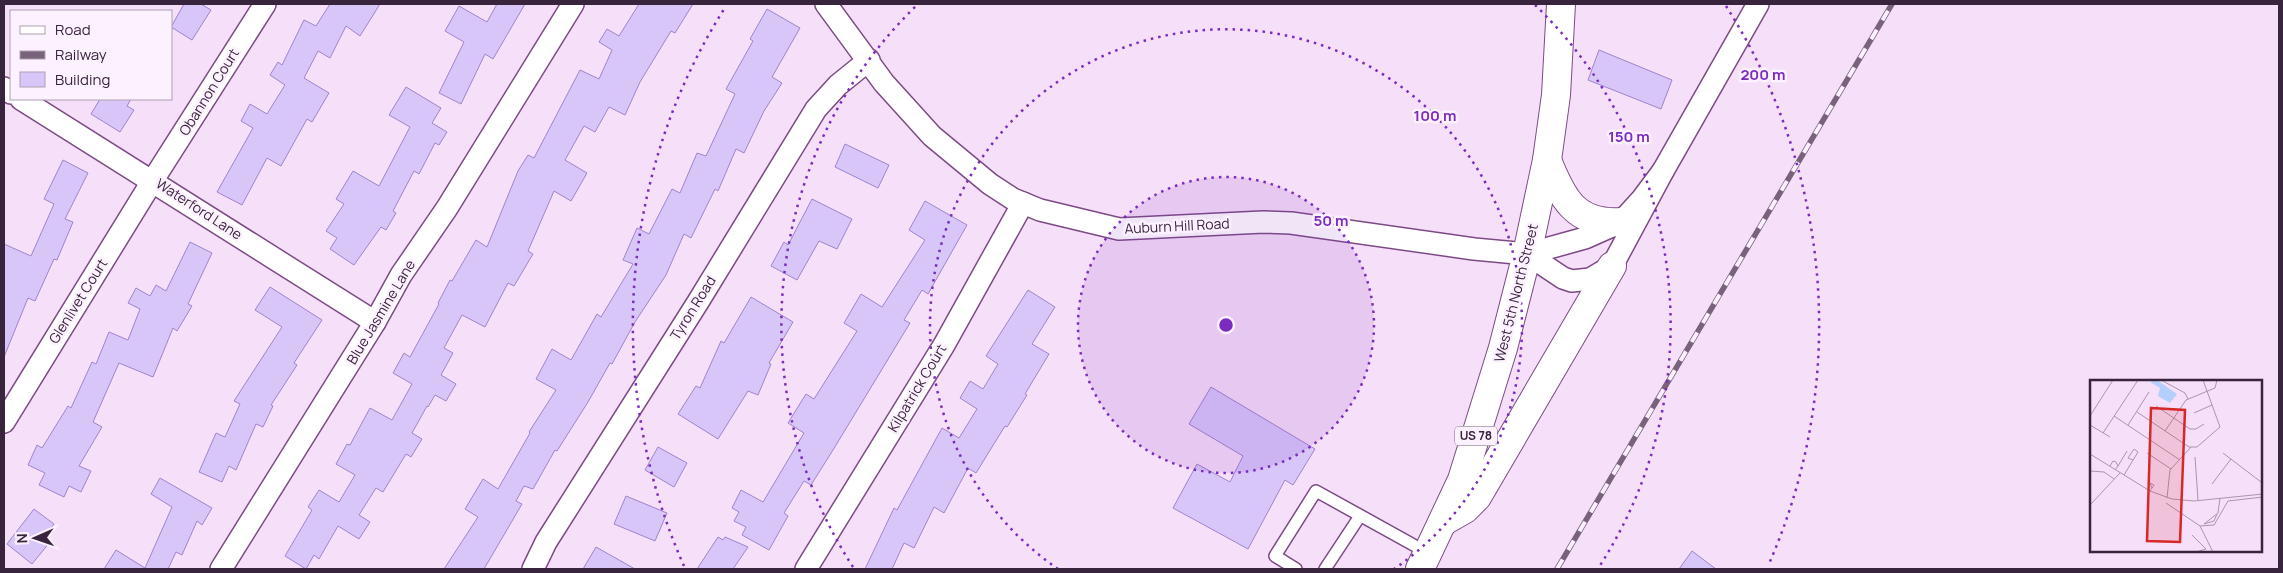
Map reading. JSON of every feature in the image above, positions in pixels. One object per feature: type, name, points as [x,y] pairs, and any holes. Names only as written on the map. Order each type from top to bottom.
[{"type":"main road","name":"West 5th North Street","points":[[1424,561],[1462,480],[1492,386],[1526,254],[1547,160],[1556,87],[1561,4]]},
{"type":"main road","points":[[1547,160],[1563,196],[1578,212],[1605,223],[1621,222]]},
{"type":"main road","points":[[1442,522],[1465,509],[1477,497],[1612,266]]},
{"type":"street","name":"Obannon Court","points":[[153,180],[265,4]]},
{"type":"street","name":"Blue Jasmine Lane","points":[[221,569],[375,322],[401,275],[447,208],[573,4]]},
{"type":"street","name":"Auburn Hill Road","points":[[826,4],[869,60],[884,83],[932,136],[990,184],[1022,203],[1040,210],[1120,229],[1244,222],[1291,223],[1474,249],[1526,254]]},
{"type":"street","points":[[1526,254],[1563,278],[1572,281],[1590,279],[1612,266],[1663,171],[1758,4]]},
{"type":"street","name":"Tyron Road","points":[[532,569],[546,542],[698,302],[816,108],[838,85],[869,60]]},
{"type":"street","name":"Waterford Lane","points":[[23,100],[153,180],[375,322]]},
{"type":"street","points":[[1526,254],[1585,238],[1621,222],[1642,199],[1663,171]]},
{"type":"street","name":"Glenlivet Court","points":[[4,422],[153,180]]},
{"type":"street","name":"Kilpatrick Court","points":[[806,569],[944,345],[1022,203]]},
{"type":"lane","points":[[1296,569],[1275,556],[1316,491],[1360,516],[1424,561]]},
{"type":"lane","points":[[1325,569],[1360,516]]},
{"type":"building","points":[[184,4],[201,4],[211,10],[192,40],[172,28]]},
{"type":"building","points":[[330,4],[380,4],[360,36],[346,26],[330,58],[318,51],[304,78],[329,93],[312,122],[307,119],[281,166],[267,158],[242,205],[217,192],[253,128],[241,121],[250,104],[267,114],[285,85],[270,75],[278,62],[282,65],[304,20],[316,26]]},
{"type":"building","points":[[497,4],[525,4],[493,59],[485,54],[461,104],[439,93],[464,42],[445,31],[459,6],[487,22]]},
{"type":"building","points":[[639,4],[693,4],[675,33],[671,31],[640,82],[625,115],[609,107],[595,132],[584,126],[565,160],[587,173],[571,201],[554,191],[528,251],[533,254],[514,286],[508,283],[485,327],[462,315],[444,348],[453,353],[441,375],[456,384],[446,401],[435,395],[427,406],[412,433],[422,439],[411,457],[406,454],[383,492],[376,488],[359,515],[370,522],[359,539],[338,526],[319,559],[314,555],[306,569],[285,556],[312,510],[308,507],[319,490],[339,502],[355,475],[336,464],[347,444],[350,445],[370,408],[392,420],[412,384],[393,373],[404,353],[410,357],[450,280],[452,281],[476,240],[487,247],[518,171],[528,155],[534,158],[580,70],[599,79],[612,50],[599,42],[607,29],[619,36]]},
{"type":"building","points":[[767,9],[800,28],[772,77],[782,83],[764,111],[744,153],[736,149],[718,191],[715,189],[691,238],[684,234],[666,275],[635,322],[612,364],[610,363],[557,451],[555,450],[533,489],[524,486],[516,501],[522,504],[484,569],[444,569],[478,517],[465,509],[483,479],[498,489],[529,432],[556,390],[536,379],[552,349],[571,360],[597,314],[601,317],[633,264],[623,260],[637,228],[649,234],[672,189],[680,193],[697,153],[706,156],[735,94],[726,89],[753,41],[750,39]]},
{"type":"building","points":[[1599,50],[1672,80],[1661,109],[1588,80]]},
{"type":"building","points":[[406,87],[441,108],[432,123],[447,132],[439,145],[435,143],[419,174],[414,171],[393,211],[396,213],[386,230],[381,227],[354,265],[330,249],[337,238],[326,231],[344,204],[336,199],[353,171],[379,186],[410,127],[389,115]]},
{"type":"building","points":[[99,100],[130,100],[127,106],[134,110],[120,132],[91,114]]},
{"type":"building","points":[[845,144],[889,165],[878,188],[835,167]]},
{"type":"building","points":[[63,160],[88,173],[65,219],[73,222],[57,260],[54,259],[35,301],[28,298],[4,357],[4,244],[31,256],[54,204],[44,199]]},
{"type":"building","points":[[812,199],[852,219],[837,249],[819,241],[797,280],[771,266],[784,242],[788,245]]},
{"type":"building","points":[[925,201],[967,225],[928,294],[922,290],[904,320],[910,323],[811,485],[804,481],[784,513],[788,516],[769,550],[742,535],[746,527],[734,521],[739,512],[732,508],[741,490],[763,502],[804,433],[788,423],[806,394],[814,399],[857,331],[844,323],[861,294],[882,307],[925,240],[909,230]]},
{"type":"building","points":[[190,242],[212,253],[188,304],[192,306],[177,331],[173,328],[153,377],[119,363],[93,422],[102,427],[79,466],[91,471],[81,492],[69,486],[64,497],[39,485],[45,473],[28,465],[37,445],[42,448],[68,406],[71,408],[92,362],[96,364],[109,332],[128,340],[140,309],[128,303],[136,288],[150,296],[156,285],[166,291]]},
{"type":"building","points":[[270,287],[322,320],[294,363],[297,365],[271,405],[273,406],[263,427],[256,424],[236,470],[229,466],[222,482],[199,472],[216,433],[225,437],[240,404],[234,401],[282,327],[255,310]]},
{"type":"building","points":[[1028,290],[1055,307],[1032,344],[1049,354],[1025,394],[1027,395],[976,473],[968,468],[944,513],[934,507],[914,548],[904,543],[892,569],[865,569],[894,508],[897,510],[942,428],[959,438],[977,409],[960,398],[970,381],[983,389],[998,364],[986,356]]},
{"type":"building","points":[[751,297],[793,322],[769,363],[771,364],[758,395],[748,391],[718,439],[678,414],[696,386],[700,388],[721,341],[724,343]]},
{"type":"building","points":[[1211,387],[1315,449],[1293,485],[1285,480],[1248,549],[1173,508],[1197,464],[1230,482],[1243,456],[1189,424]]},
{"type":"building","points":[[658,447],[687,463],[674,487],[645,470]]},
{"type":"building","points":[[160,478],[212,508],[202,525],[197,521],[182,555],[176,552],[168,569],[104,569],[116,550],[145,568],[172,507],[151,494]]},
{"type":"building","points":[[626,496],[667,513],[655,541],[614,524]]},
{"type":"building","points":[[34,509],[54,524],[44,537],[50,542],[32,564],[7,544]]},
{"type":"building","points":[[718,537],[723,540],[725,537],[748,547],[733,569],[697,569]]},
{"type":"building","points":[[596,547],[635,569],[583,569]]},
{"type":"building","points":[[1692,551],[1716,569],[1679,569]]},
{"type":"railway","points":[[1557,569],[1892,4]]}]
